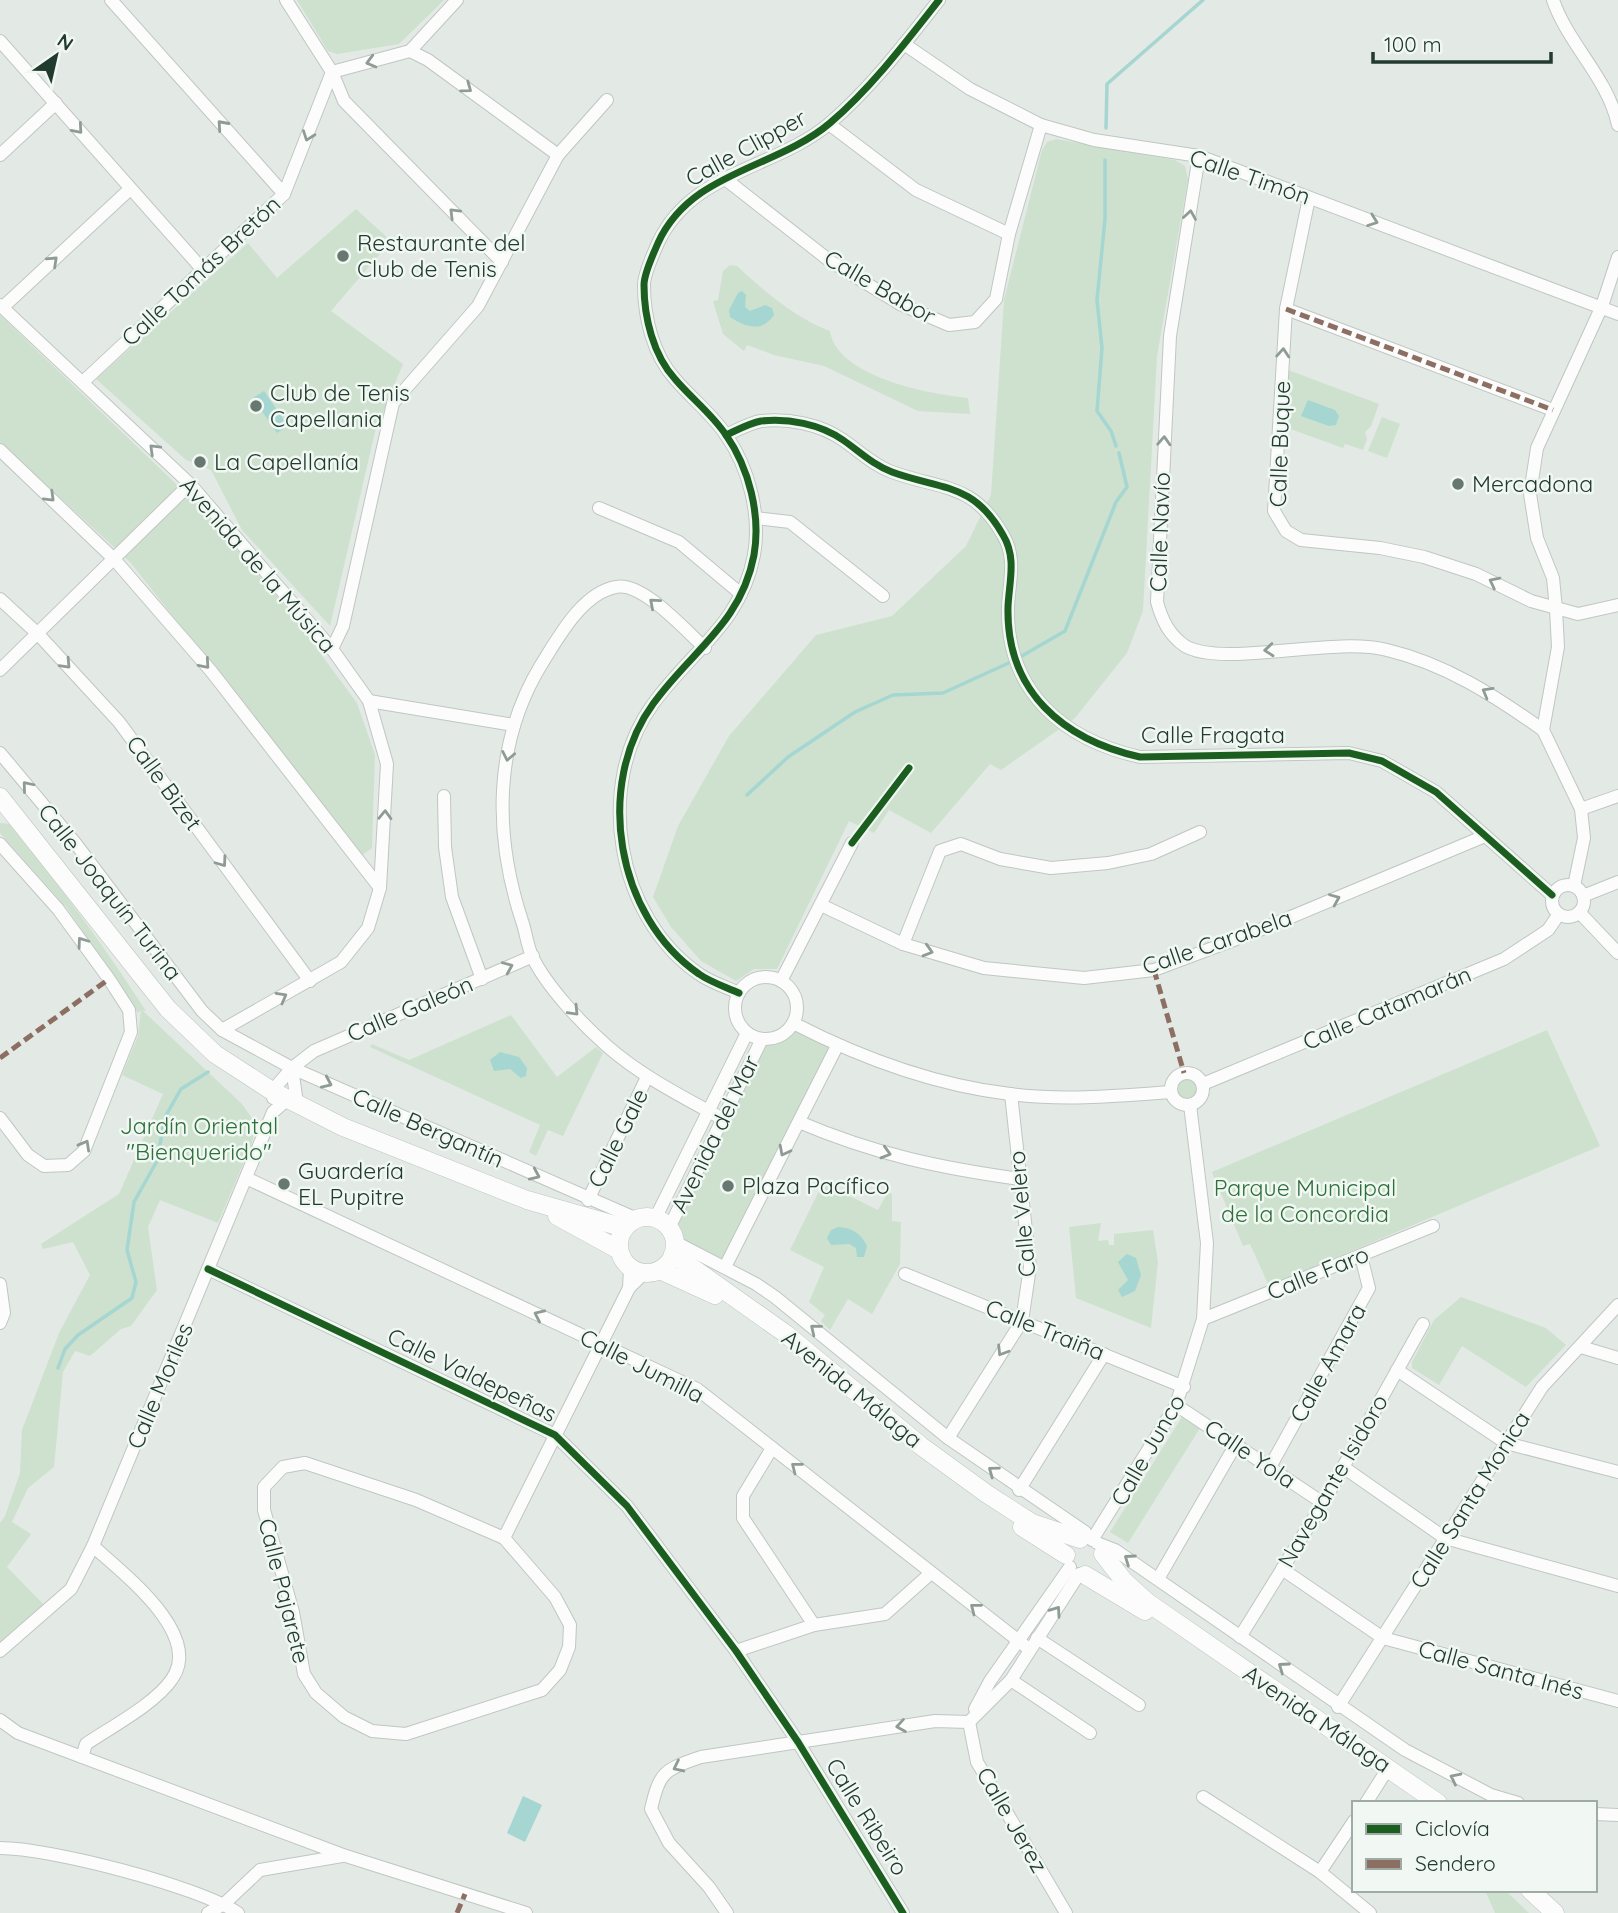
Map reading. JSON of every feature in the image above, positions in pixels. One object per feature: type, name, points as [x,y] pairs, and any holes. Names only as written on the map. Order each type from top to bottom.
[{"type":"street","points":[[111,0],[284,194]]},
{"type":"street","points":[[286,0],[332,72],[344,101],[502,262]]},
{"type":"street","points":[[332,72],[411,51],[457,0]]},
{"type":"street","name":"Calle Clipper","points":[[739,993],[699,975],[659,937],[634,890],[620,840],[620,790],[632,744],[652,705],[705,648],[731,615],[754,556],[756,518],[747,478],[726,435],[671,376],[653,343],[644,283],[659,241],[686,203],[724,178],[829,124],[904,44],[939,0]]},
{"type":"street","points":[[1553,0],[1558,15],[1598,78],[1618,125]]},
{"type":"street","points":[[0,41],[203,270]]},
{"type":"street","name":"Calle Timón","points":[[904,44],[970,89],[1041,125],[1094,140],[1199,156],[1618,314]]},
{"type":"street","points":[[411,51],[428,60],[558,155]]},
{"type":"street","name":"Calle Tomás Bretón","points":[[85,381],[284,194],[332,72]]},
{"type":"street","points":[[332,649],[343,626],[393,404],[478,306],[558,155],[607,100]]},
{"type":"street","points":[[0,155],[56,103]]},
{"type":"street","points":[[829,124],[916,190],[1009,234]]},
{"type":"street","name":"Calle Babor","points":[[724,178],[830,261],[900,304],[949,325],[975,322],[996,299],[1009,234],[1041,125]]},
{"type":"street","name":"Calle Navío","points":[[1199,156],[1170,336],[1157,602],[1164,626],[1186,646],[1214,655],[1335,645],[1385,649],[1438,666],[1490,693],[1543,730]]},
{"type":"street","points":[[1,306],[130,189]]},
{"type":"street","name":"Calle Buque","points":[[1309,198],[1286,309],[1274,510],[1286,531],[1301,540],[1319,544],[1380,548],[1424,557],[1476,574],[1531,601],[1578,614],[1618,605]]},
{"type":"street","points":[[1618,257],[1602,306],[1537,448],[1530,494],[1537,538],[1553,578],[1556,609],[1558,647],[1547,695],[1543,730],[1581,808],[1584,838],[1579,891],[1583,906],[1572,916],[1559,914],[1552,904],[1552,895],[1561,886],[1579,891],[1618,882]]},
{"type":"street","name":"Avenida de la Música","points":[[1,306],[85,381],[190,484],[332,649],[369,701],[387,764],[380,888],[368,928],[341,962],[222,1030]]},
{"type":"street","points":[[1286,309],[1553,410]]},
{"type":"street","name":"Calle Fragata","points":[[726,435],[759,421],[813,426],[840,438],[872,462],[892,472],[944,484],[965,494],[990,513],[1005,538],[1013,566],[1009,631],[1016,659],[1045,708],[1055,720],[1081,737],[1108,750],[1140,757],[1349,753],[1382,761],[1409,774],[1436,792],[1552,895]]},
{"type":"street","points":[[0,450],[114,559],[211,671],[380,888]]},
{"type":"street","points":[[0,670],[190,484]]},
{"type":"street","points":[[599,508],[679,542],[741,594]]},
{"type":"street","points":[[756,518],[790,522],[883,596]]},
{"type":"street","points":[[705,648],[639,590],[617,586],[596,596],[562,631],[534,677],[514,725],[502,783],[502,834],[509,880],[533,957],[565,1002],[607,1046],[647,1077],[723,1119]]},
{"type":"street","name":"Calle Bizet","points":[[0,599],[38,634],[119,722],[310,981]]},
{"type":"street","points":[[369,701],[514,725]]},
{"type":"street","name":"Calle Joaquín Turina","points":[[0,753],[76,844],[202,1011],[222,1030]]},
{"type":"street","points":[[444,796],[445,847],[452,897],[482,979]]},
{"type":"street","points":[[1581,808],[1618,796]]},
{"type":"street","points":[[0,797],[168,1009],[208,1049],[286,1098],[344,1128],[527,1200],[619,1250],[645,1270]]},
{"type":"street","points":[[903,944],[940,850],[961,844],[1000,859],[1051,868],[1108,863],[1151,854],[1200,832]]},
{"type":"street","name":"Calle Carabela","points":[[821,905],[903,944],[984,968],[1084,978],[1154,970],[1250,934],[1485,836]]},
{"type":"street","points":[[781,981],[852,843]]},
{"type":"street","points":[[0,844],[58,909],[109,979],[129,1010],[131,1032],[84,1151],[68,1165],[44,1166],[28,1156],[0,1118]]},
{"type":"street","points":[[1579,912],[1618,953]]},
{"type":"street","name":"Calle Catamarán","points":[[1203,1084],[1504,959],[1548,930],[1559,914]]},
{"type":"street","name":"Calle Galeón","points":[[286,1098],[292,1068],[314,1051],[533,957]]},
{"type":"street","points":[[757,979],[781,981],[791,990],[797,1004],[793,1023],[784,1033],[762,1040],[747,1033],[735,1014],[739,993],[757,979]]},
{"type":"street","points":[[793,1023],[837,1046],[921,1076],[1011,1094],[1096,1098],[1171,1092]]},
{"type":"street","name":"Calle Bergantín","points":[[222,1030],[292,1068],[588,1199],[725,1268],[775,1297],[948,1438],[1019,1490],[1085,1532],[1092,1543],[1115,1549],[1338,1707],[1449,1775],[1491,1795],[1511,1801]]},
{"type":"street","name":"Avenida del Mar","points":[[656,1232],[708,1111],[747,1033]]},
{"type":"street","name":"Avenida del Mar","points":[[656,1232],[723,1119],[762,1040]]},
{"type":"street","points":[[725,1268],[837,1046]]},
{"type":"street","points":[[286,1098],[292,1068]]},
{"type":"street","points":[[1184,1073],[1193,1073],[1203,1084],[1203,1095],[1191,1105],[1180,1104],[1171,1092],[1172,1082],[1184,1073]]},
{"type":"street","name":"Calle Gale","points":[[588,1199],[647,1077]]},
{"type":"street","name":"Calle Velero","points":[[948,1438],[1022,1321],[1030,1267],[1011,1094]]},
{"type":"street","name":"Calle Moriles","points":[[0,1651],[71,1590],[93,1546],[273,1112],[286,1098]]},
{"type":"street","name":"Calle Junco","points":[[1092,1543],[1176,1405],[1184,1387],[1203,1319],[1207,1243],[1191,1105]]},
{"type":"street","points":[[799,1122],[847,1142],[938,1168],[1020,1179]]},
{"type":"street","name":"Calle Jumilla","points":[[246,1178],[697,1389],[1030,1649]]},
{"type":"street","name":"Avenida Málaga","points":[[527,1200],[656,1232],[786,1334],[921,1446],[1025,1524],[1075,1568],[1133,1604],[1424,1801]]},
{"type":"street","name":"Calle Faro","points":[[1203,1319],[1433,1226]]},
{"type":"street","points":[[619,1250],[656,1232]]},
{"type":"street","points":[[504,1538],[629,1288],[645,1270],[656,1232]]},
{"type":"street","name":"Calle Amara","points":[[1270,1467],[1370,1287],[1362,1256]]},
{"type":"street","name":"Calle Valdepeñas","points":[[208,1269],[555,1435],[628,1506],[736,1651],[798,1742]]},
{"type":"street","name":"Avenida Málaga","points":[[645,1270],[702,1288],[757,1321],[896,1434],[1025,1524]]},
{"type":"street","name":"Calle Traiña","points":[[905,1274],[1184,1387]]},
{"type":"street","points":[[0,1284],[4,1313],[0,1323]]},
{"type":"street","name":"Calle Santa Monica","points":[[1338,1707],[1542,1387],[1618,1305]]},
{"type":"street","name":"Navegante Isidoro","points":[[1240,1637],[1323,1503],[1423,1324]]},
{"type":"street","points":[[1581,1348],[1618,1358]]},
{"type":"street","points":[[1019,1490],[1104,1354]]},
{"type":"street","points":[[1396,1370],[1506,1443],[1618,1472]]},
{"type":"street","name":"Calle Yola","points":[[1176,1405],[1323,1503]]},
{"type":"street","points":[[1158,1579],[1236,1444]]},
{"type":"street","points":[[772,1448],[743,1496],[743,1518],[814,1625]]},
{"type":"street","name":"Calle Pajarete","points":[[305,1463],[416,1500],[504,1538],[555,1597],[570,1625],[569,1647],[560,1670],[542,1690],[435,1726],[406,1734],[372,1731],[344,1717],[316,1693],[304,1674],[293,1612],[264,1510],[264,1487],[283,1467],[305,1463]]},
{"type":"street","points":[[1343,1467],[1445,1538],[1618,1586]]},
{"type":"street","points":[[1025,1524],[1092,1543]]},
{"type":"street","points":[[727,1913],[709,1887],[669,1843],[650,1809],[658,1780],[675,1766],[701,1757],[935,1721],[969,1722],[1011,1680],[1037,1637],[1075,1568],[1071,1544],[1092,1543]]},
{"type":"street","points":[[1075,1568],[1096,1570],[1092,1543]]},
{"type":"street","name":"Avenida Málaga","points":[[1092,1543],[1124,1581],[1147,1602],[1435,1801]]},
{"type":"street","points":[[82,1757],[86,1744],[164,1689],[174,1677],[178,1656],[170,1625],[156,1604],[93,1546]]},
{"type":"street","points":[[969,1722],[990,1681],[1017,1641],[1075,1568]]},
{"type":"street","name":"Calle Santa Inés","points":[[1282,1569],[1383,1638],[1618,1701]]},
{"type":"street","points":[[736,1651],[814,1625],[886,1614],[931,1573]]},
{"type":"street","points":[[1037,1637],[1139,1704]]},
{"type":"street","points":[[1011,1680],[1090,1733]]},
{"type":"street","points":[[0,1720],[18,1733],[346,1856],[526,1913]]},
{"type":"street","name":"Calle Jerez","points":[[969,1722],[977,1762],[1066,1913]]},
{"type":"street","name":"Calle Ribeiro","points":[[798,1742],[903,1913]]},
{"type":"street","points":[[1367,1801],[1385,1773]]},
{"type":"street","points":[[1203,1797],[1320,1872],[1370,1913]]},
{"type":"street","points":[[1597,1814],[1618,1815]]},
{"type":"street","points":[[1320,1872],[1352,1824]]},
{"type":"street","points":[[0,1848],[24,1848],[161,1882],[224,1903],[238,1913]]},
{"type":"street","points":[[208,1913],[224,1903],[260,1870],[346,1856]]},
{"type":"street","points":[[1532,1892],[1556,1913]]},
{"type":"street","points":[[1544,1892],[1567,1913]]},
{"type":"green space","points":[[297,0],[444,0],[399,44],[337,54],[328,51]]},
{"type":"green space","points":[[1056,139],[1175,160],[1185,166],[1188,179],[1157,356],[1143,611],[1127,653],[1075,718],[1001,770],[990,764],[931,833],[889,810],[874,833],[849,821],[777,969],[754,969],[736,981],[701,961],[671,927],[653,897],[678,826],[729,736],[816,635],[892,616],[966,546],[991,495],[1004,300],[1042,150],[1047,142]]},
{"type":"green space","name":"Club de Tenis Capellania","points":[[356,209],[391,241],[331,311],[403,364],[375,432],[330,626],[242,530],[211,470],[186,460],[96,379],[248,243],[277,278]]},
{"type":"green space","points":[[730,265],[737,266],[792,311],[830,331],[836,347],[866,371],[909,387],[968,398],[970,414],[918,411],[824,366],[774,355],[747,345],[744,351],[723,334],[713,301],[718,300],[723,271]]},
{"type":"green space","points":[[0,315],[199,506],[286,607],[357,703],[375,755],[372,848],[362,855],[130,562],[0,442]]},
{"type":"green space","points":[[1288,370],[1379,404],[1371,426],[1365,432],[1367,439],[1363,450],[1345,444],[1343,448],[1285,427]]},
{"type":"green space","points":[[1382,417],[1400,424],[1387,458],[1368,451]]},
{"type":"green space","name":"Jardín Oriental \"Bienquerido\"","points":[[0,823],[12,824],[30,847],[98,939],[146,1011],[142,1010],[242,1104],[256,1124],[252,1143],[218,1223],[160,1200],[148,1227],[157,1290],[131,1326],[121,1329],[90,1356],[75,1351],[63,1372],[54,1467],[28,1488],[12,1522],[31,1534],[7,1567],[44,1605],[0,1644],[0,1523],[20,1473],[22,1430],[59,1333],[90,1275],[73,1242],[43,1249],[41,1244],[119,1194],[163,1094],[122,1075],[138,1036],[141,1010],[138,1013],[67,908],[0,833]]},
{"type":"green space","points":[[511,1015],[557,1077],[596,1047],[603,1053],[563,1136],[548,1130],[536,1156],[529,1152],[540,1125],[370,1047],[372,1044],[409,1060]]},
{"type":"green space","points":[[794,1028],[832,1048],[724,1263],[677,1240],[672,1228],[765,1043],[781,1039]]},
{"type":"green space","name":"Parque Municipal de la Concordia","points":[[1547,1030],[1600,1146],[1269,1286],[1250,1244],[1243,1246],[1212,1172]]},
{"type":"green space","points":[[1187,1078],[1197,1085],[1198,1089],[1191,1099],[1187,1100],[1177,1093],[1176,1089],[1183,1079]]},
{"type":"green space","points":[[823,1183],[878,1210],[888,1192],[892,1194],[892,1221],[901,1222],[900,1264],[872,1314],[848,1299],[830,1330],[821,1321],[825,1315],[809,1302],[824,1267],[790,1250]]},
{"type":"green space","points":[[1101,1223],[1098,1241],[1108,1240],[1109,1245],[1114,1245],[1114,1234],[1153,1230],[1158,1262],[1151,1328],[1076,1298],[1069,1227]]},
{"type":"green space","points":[[1461,1297],[1546,1328],[1566,1345],[1526,1387],[1462,1346],[1439,1385],[1412,1368],[1412,1362],[1434,1320]]},
{"type":"green space","points":[[1182,1417],[1200,1428],[1128,1543],[1110,1532]]},
{"type":"green space","points":[[1486,1892],[1507,1892],[1529,1913],[1495,1913]]},
{"type":"water","points":[[742,291],[746,295],[745,307],[750,311],[765,305],[772,308],[774,315],[769,321],[753,326],[730,317],[729,310],[738,293]]},
{"type":"water","points":[[264,391],[288,426],[277,433],[253,398]]},
{"type":"water","points":[[1308,400],[1335,410],[1339,416],[1336,425],[1329,426],[1301,416]]},
{"type":"water","points":[[500,1052],[519,1057],[527,1068],[526,1076],[521,1078],[510,1069],[494,1071],[490,1060]]},
{"type":"water","points":[[838,1227],[852,1230],[862,1238],[867,1246],[864,1257],[857,1257],[856,1248],[849,1244],[831,1245],[827,1238],[831,1230]]},
{"type":"water","points":[[1127,1254],[1136,1258],[1141,1275],[1135,1291],[1122,1297],[1118,1290],[1128,1280],[1118,1262]]},
{"type":"water","points":[[523,1796],[542,1805],[525,1842],[507,1833]]},
{"type":"waterway","points":[[1106,128],[1107,84],[1203,0]]},
{"type":"waterway","points":[[1105,160],[1105,219],[1097,300],[1102,348],[1097,411],[1111,431],[1116,446]]},
{"type":"waterway","points":[[1020,657],[1065,631],[1116,502],[1127,487],[1119,453]]},
{"type":"waterway","points":[[747,795],[788,757],[855,712],[893,695],[943,693],[1013,661]]},
{"type":"waterway","points":[[58,1368],[65,1349],[78,1335],[132,1298],[136,1282],[127,1250],[134,1202],[157,1161],[165,1117],[181,1089],[208,1072]]},
{"type":"marked path","points":[[1286,309],[1553,410]]},
{"type":"marked path","points":[[1154,970],[1184,1073]]},
{"type":"marked path","points":[[0,1058],[109,979]]},
{"type":"marked path","points":[[457,1913],[465,1894]]},
{"type":"cycle path","points":[[739,993],[703,977],[671,949],[649,919],[632,885],[623,848],[620,810],[624,772],[635,737],[653,704],[713,636],[738,600],[747,579],[756,540],[751,492],[741,462],[720,427],[675,379],[661,359],[648,322],[644,280],[658,243],[673,219],[691,200],[736,173],[785,151],[830,123],[874,80],[939,0]]},
{"type":"cycle path","points":[[726,435],[761,421],[793,421],[814,426],[834,434],[885,469],[955,490],[980,505],[1003,535],[1010,552],[1008,607],[1010,637],[1017,664],[1029,687],[1045,707],[1064,724],[1087,738],[1140,757],[1349,753],[1382,761],[1436,792],[1552,895]]},
{"type":"cycle path","points":[[852,843],[909,768]]},
{"type":"cycle path","points":[[208,1269],[555,1435],[627,1506],[736,1651],[798,1742],[903,1913]]},
{"type":"place","name":"Restaurante del Club de Tenis","points":[[343,256]]},
{"type":"place","name":"Club de Tenis Capellania","points":[[256,406]]},
{"type":"place","name":"La Capellanía","points":[[200,462]]},
{"type":"place","name":"Mercadona","points":[[1458,484]]},
{"type":"place","name":"Guardería EL Pupitre","points":[[284,1184]]},
{"type":"place","name":"Plaza Pacífico","points":[[728,1186]]}]
